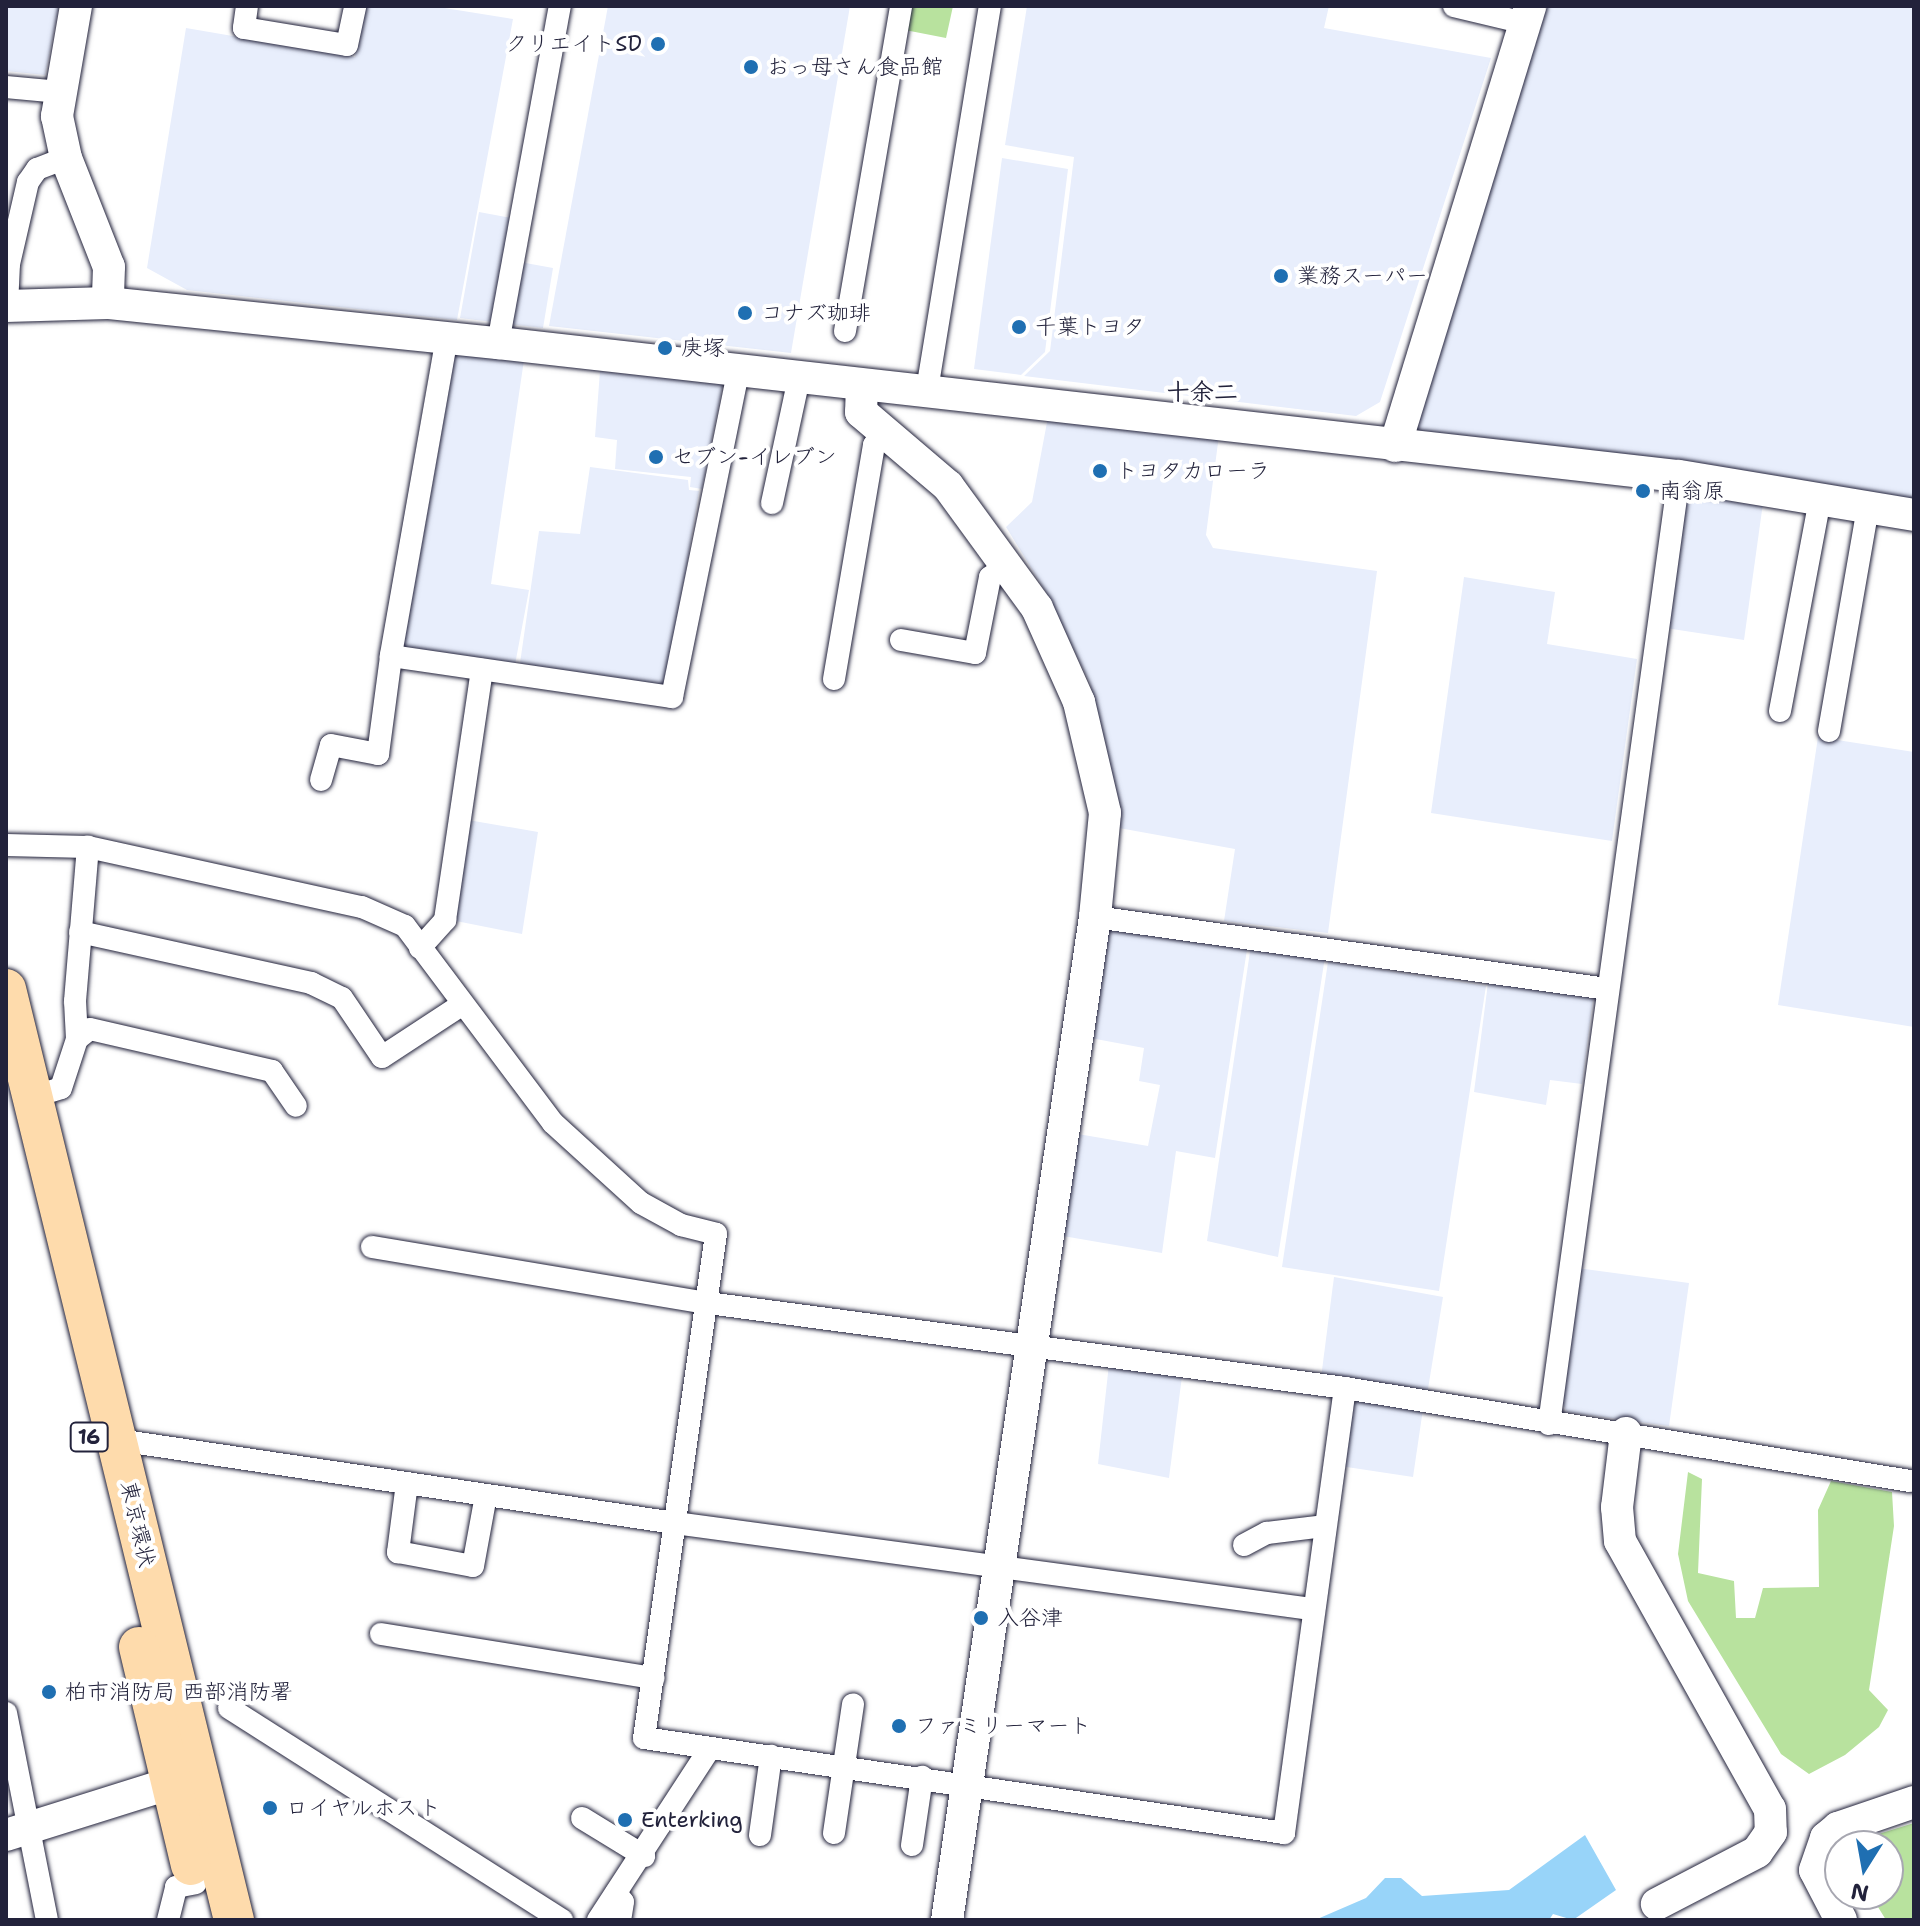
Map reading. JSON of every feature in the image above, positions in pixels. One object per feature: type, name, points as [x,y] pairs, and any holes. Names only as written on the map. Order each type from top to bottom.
[{"type":"highway","name":"東京環状","points":[[6,989],[19,1094],[184,1779],[234,1920]]},
{"type":"highway","name":"東京環状","points":[[19,1094],[118,1440],[184,1779],[201,1901]]},
{"type":"street","points":[[76,6],[57,116],[66,158],[109,267],[108,303]]},
{"type":"street","points":[[247,6],[244,28],[347,45],[355,6]]},
{"type":"street","points":[[498,343],[560,6]]},
{"type":"street","points":[[845,331],[901,6]]},
{"type":"street","points":[[927,390],[990,6]]},
{"type":"street","points":[[1395,446],[1528,15],[1454,6]]},
{"type":"street","points":[[6,87],[60,92]]},
{"type":"street","points":[[66,158],[37,169],[28,182],[9,264],[6,306],[108,303],[447,337],[1679,476],[1914,515]]},
{"type":"street","points":[[321,780],[331,745],[378,754],[391,656],[447,337]]},
{"type":"street","points":[[391,656],[672,697],[738,372]]},
{"type":"street","points":[[772,503],[799,378]]},
{"type":"street","points":[[862,385],[861,412],[948,486],[1009,564],[1060,655],[1092,745],[1105,813],[1095,917],[947,1920]]},
{"type":"street","points":[[834,679],[874,445],[884,431]]},
{"type":"street","points":[[1549,1424],[1679,476]]},
{"type":"street","points":[[1780,711],[1820,499]]},
{"type":"street","points":[[1829,731],[1868,507]]},
{"type":"street","points":[[901,640],[975,653],[990,577],[1009,564]]},
{"type":"street","points":[[420,948],[445,920],[482,670]]},
{"type":"street","points":[[6,845],[88,847],[362,907],[405,926],[460,1006],[553,1123],[641,1203],[681,1225],[716,1234],[644,1738],[1284,1833],[1311,1609],[1345,1388]]},
{"type":"street","points":[[19,1094],[61,1088],[77,1039],[80,932],[88,847]]},
{"type":"street","points":[[1095,917],[1607,989]]},
{"type":"street","points":[[80,932],[311,983],[342,998],[382,1057],[460,1006]]},
{"type":"street","points":[[77,1039],[90,1029],[272,1071],[296,1106]]},
{"type":"street","points":[[372,1247],[708,1303],[1345,1388],[1910,1481]]},
{"type":"street","points":[[1626,1433],[1617,1507],[1620,1541],[1770,1809],[1771,1832],[1757,1852],[1662,1912]]},
{"type":"street","points":[[118,1440],[675,1523],[1311,1609]]},
{"type":"street","points":[[407,1483],[398,1552],[473,1566],[486,1495]]},
{"type":"street","points":[[1244,1545],[1267,1533],[1324,1526]]},
{"type":"street","points":[[381,1634],[653,1678]]},
{"type":"street","points":[[834,1833],[853,1704]]},
{"type":"street","points":[[229,1708],[562,1920]]},
{"type":"street","points":[[6,1713],[17,1831],[47,1920]]},
{"type":"street","points":[[598,1920],[644,1856],[710,1748]]},
{"type":"street","points":[[760,1835],[771,1756]]},
{"type":"street","points":[[912,1845],[922,1777]]},
{"type":"street","points":[[17,1831],[184,1779]]},
{"type":"street","points":[[1841,1920],[1815,1870],[1826,1838],[1838,1828],[1914,1802]]},
{"type":"street","points":[[582,1818],[644,1856]]},
{"type":"street","points":[[168,1920],[176,1887],[201,1901]]},
{"type":"street","points":[[616,1893],[623,1902],[620,1920]]},
{"type":"shaded area","points":[[6,6],[59,6],[45,75],[6,71]]},
{"type":"shaded area","points":[[365,6],[432,6],[513,19],[457,320],[187,290],[147,268],[186,28],[355,57]]},
{"type":"shaded area","points":[[608,6],[850,6],[791,353],[549,326]]},
{"type":"shaded area","points":[[1027,6],[1329,6],[1324,28],[1491,58],[1380,402],[1356,416],[1024,376],[1050,351],[1074,157],[1005,145]]},
{"type":"shaded area","points":[[1541,6],[1914,6],[1914,501],[1420,434],[1414,422]]},
{"type":"shaded area","points":[[1002,158],[1068,169],[1045,352],[1021,375],[974,369]]},
{"type":"shaded area","points":[[479,212],[512,218],[493,322],[460,318]]},
{"type":"shaded area","points":[[520,262],[553,268],[543,328],[509,324]]},
{"type":"shaded area","points":[[452,352],[524,360],[491,584],[529,590],[514,670],[401,648]]},
{"type":"shaded area","points":[[600,371],[723,383],[702,489],[690,487],[691,477],[615,469],[617,440],[595,437]]},
{"type":"shaded area","points":[[1048,417],[1219,435],[1206,535],[1213,548],[1377,571],[1328,933],[1224,921],[1235,849],[1119,828],[1120,807],[1090,683],[1046,592],[1006,527],[1032,502]]},
{"type":"shaded area","points":[[590,467],[688,480],[689,490],[699,491],[667,684],[655,689],[519,670],[539,531],[580,534]]},
{"type":"shaded area","points":[[1680,490],[1763,503],[1744,640],[1659,627]]},
{"type":"shaded area","points":[[1464,577],[1555,592],[1547,644],[1637,659],[1612,841],[1431,813]]},
{"type":"shaded area","points":[[1818,737],[1914,752],[1914,1027],[1778,1005]]},
{"type":"shaded area","points":[[468,820],[538,832],[522,934],[451,920]]},
{"type":"shaded area","points":[[1123,926],[1248,943],[1215,1158],[1176,1151],[1162,1253],[1057,1235],[1072,1133],[1148,1146],[1160,1085],[1139,1081],[1144,1048],[1085,1037],[1105,932]]},
{"type":"shaded area","points":[[1251,945],[1325,957],[1278,1257],[1207,1241]]},
{"type":"shaded area","points":[[1328,962],[1486,986],[1439,1291],[1282,1267]]},
{"type":"shaded area","points":[[1489,975],[1585,988],[1593,999],[1582,1084],[1550,1080],[1546,1105],[1474,1092]]},
{"type":"shaded area","points":[[1577,1268],[1689,1283],[1669,1426],[1567,1412],[1560,1398]]},
{"type":"shaded area","points":[[1334,1277],[1443,1297],[1427,1395],[1321,1378]]},
{"type":"shaded area","points":[[1109,1364],[1182,1376],[1169,1478],[1098,1464]]},
{"type":"shaded area","points":[[1358,1401],[1423,1409],[1413,1477],[1340,1466],[1350,1408]]},
{"type":"green space","points":[[910,6],[953,6],[946,38],[905,30]]},
{"type":"green space","points":[[1688,1472],[1702,1479],[1698,1573],[1734,1581],[1736,1618],[1755,1618],[1763,1588],[1819,1587],[1818,1510],[1831,1481],[1892,1492],[1894,1526],[1869,1690],[1888,1710],[1879,1727],[1845,1755],[1809,1774],[1781,1754],[1688,1601],[1678,1554]]},
{"type":"green space","points":[[1914,1823],[1914,1920],[1886,1920],[1880,1910],[1904,1910],[1904,1830],[1891,1830]]},
{"type":"water","points":[[1585,1835],[1616,1890],[1573,1920],[1553,1914],[1549,1920],[1315,1920],[1366,1898],[1385,1878],[1401,1878],[1422,1896],[1509,1890]]},
{"type":"place","name":"クリエイトSD","points":[[658,44]]},
{"type":"place","name":"おっ母さん食品館","points":[[751,67]]},
{"type":"place","name":"業務スーパー","points":[[1281,276]]},
{"type":"place","name":"コナズ珈琲","points":[[745,313]]},
{"type":"place","name":"千葉トヨタ","points":[[1019,327]]},
{"type":"place","name":"庚塚","points":[[665,348]]},
{"type":"place","name":"セブン-イレブン","points":[[656,457]]},
{"type":"place","name":"トヨタカローラ","points":[[1100,471]]},
{"type":"place","name":"南翁原","points":[[1643,491]]},
{"type":"place","name":"入谷津","points":[[981,1618]]},
{"type":"place","name":"柏市消防局 西部消防署","points":[[49,1692]]},
{"type":"place","name":"ファミリーマート","points":[[899,1726]]},
{"type":"place","name":"ロイヤルホスト","points":[[270,1808]]},
{"type":"place","name":"Enterking","points":[[625,1820]]},
{"type":"district","name":"十余二","points":[[1202,393]]}]
